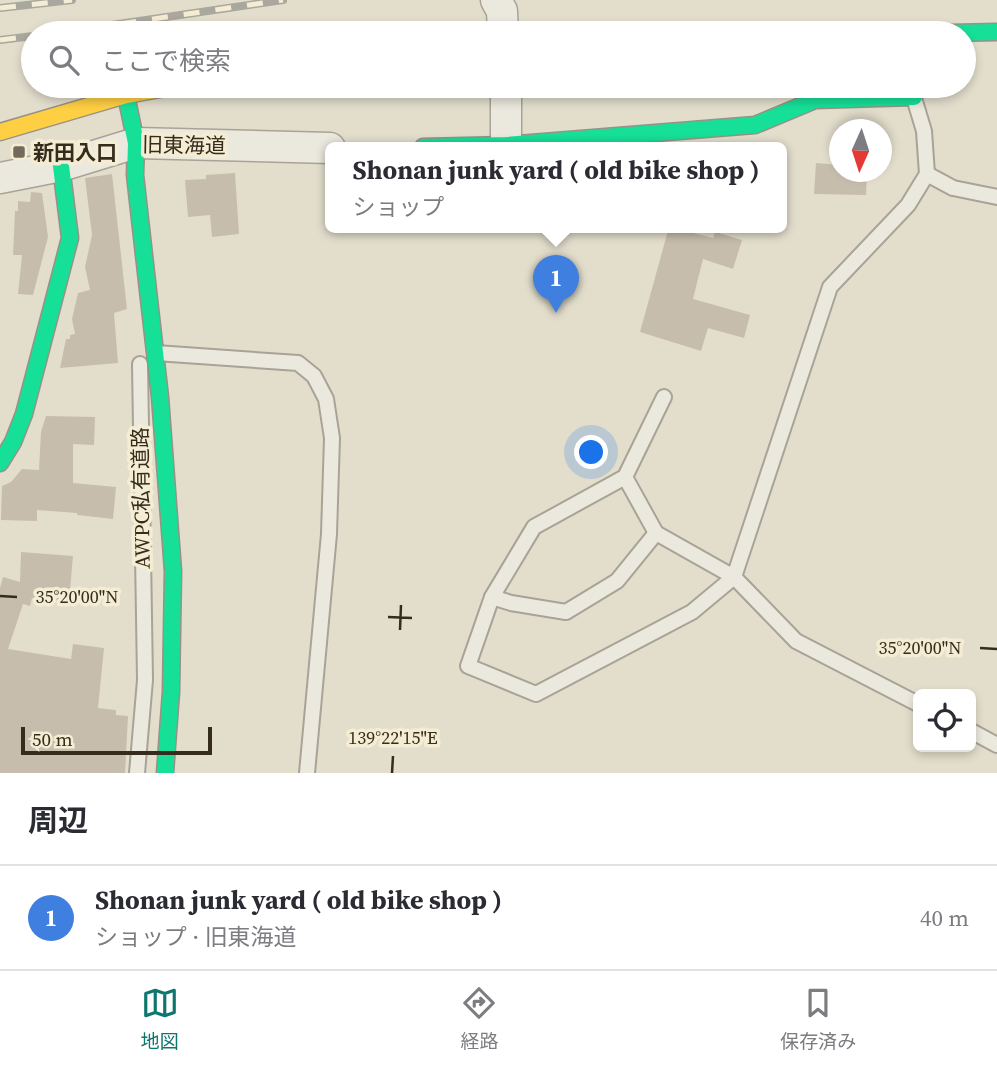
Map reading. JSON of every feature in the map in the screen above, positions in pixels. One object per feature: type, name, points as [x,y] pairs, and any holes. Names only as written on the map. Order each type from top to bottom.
[{"type":"main road","points":[[976,32],[997,32]]},
{"type":"main road","points":[[0,132],[116,98]]},
{"type":"main road","points":[[127,98],[136,143],[135,175],[160,397],[173,571],[172,658],[165,773]]},
{"type":"main road","points":[[543,142],[755,125],[815,100],[881,98]]},
{"type":"main road","points":[[4,447],[24,414],[70,238],[61,166]]},
{"type":"street","points":[[496,0],[502,11],[502,21]]},
{"type":"street","points":[[506,98],[506,142]]},
{"type":"street","name":"旧東海道","points":[[0,178],[61,166],[136,143],[325,148]]},
{"type":"lane","points":[[664,397],[625,477],[534,527],[492,597],[468,666],[536,694],[692,612],[734,577],[830,287],[908,205],[927,174],[924,131],[914,98]]},
{"type":"lane","points":[[927,174],[953,188],[997,197]]},
{"type":"lane","name":"AWPC私有道路","points":[[137,773],[145,680],[139,374],[149,307]]},
{"type":"lane","points":[[155,353],[298,363],[314,376],[326,399],[332,439],[329,534],[307,773]]},
{"type":"lane","points":[[625,477],[656,533],[734,577],[796,641],[913,701]]},
{"type":"lane","points":[[492,597],[511,603],[566,612],[617,581],[656,533]]},
{"type":"lane","points":[[976,734],[997,745]]},
{"type":"building","points":[[816,163],[829,164],[829,182],[867,182],[866,195],[814,194]]},
{"type":"building","points":[[235,173],[239,234],[212,237],[210,215],[188,217],[185,180]]},
{"type":"building","points":[[112,174],[127,309],[114,313],[118,363],[60,368],[66,339],[75,334],[72,319],[78,293],[90,290],[85,267],[92,235],[85,178]]},
{"type":"building","points":[[31,192],[42,193],[48,237],[33,295],[18,294],[22,255],[13,255],[15,211],[18,211],[18,201],[30,202]]},
{"type":"building","points":[[667,233],[693,233],[713,238],[715,233],[718,233],[742,240],[733,269],[703,259],[693,299],[750,315],[744,338],[708,328],[701,351],[640,332]]},
{"type":"building","points":[[46,416],[95,417],[94,445],[73,444],[73,483],[116,487],[113,519],[37,510],[37,521],[1,520],[2,486],[11,482],[22,469],[39,470],[41,432]]},
{"type":"building","points":[[21,552],[73,556],[69,601],[32,598],[30,606],[23,604],[8,649],[71,659],[73,644],[104,648],[98,708],[116,710],[116,715],[128,716],[125,773],[0,773],[0,588],[3,577],[20,582]]},
{"type":"railway","points":[[0,8],[72,0]]},
{"type":"railway","points":[[139,21],[283,0]]},
{"type":"railway","points":[[0,40],[21,37]]},
{"type":"traffic: fast","points":[[976,32],[997,32]]},
{"type":"traffic: fast","points":[[127,98],[136,143],[135,175],[160,397],[173,571],[171,692],[165,773]]},
{"type":"traffic: fast","points":[[543,142],[755,125],[815,100],[881,98]]},
{"type":"traffic: fast","points":[[0,463],[13,442],[24,414],[70,238],[61,166]]},
{"type":"traffic: slow","points":[[0,132],[116,98]]},
{"type":"place","name":"新田入口","points":[[19,152]]},
{"type":"place","name":"Shonan junk yard ( old bike shop )","points":[[556,313]]}]
